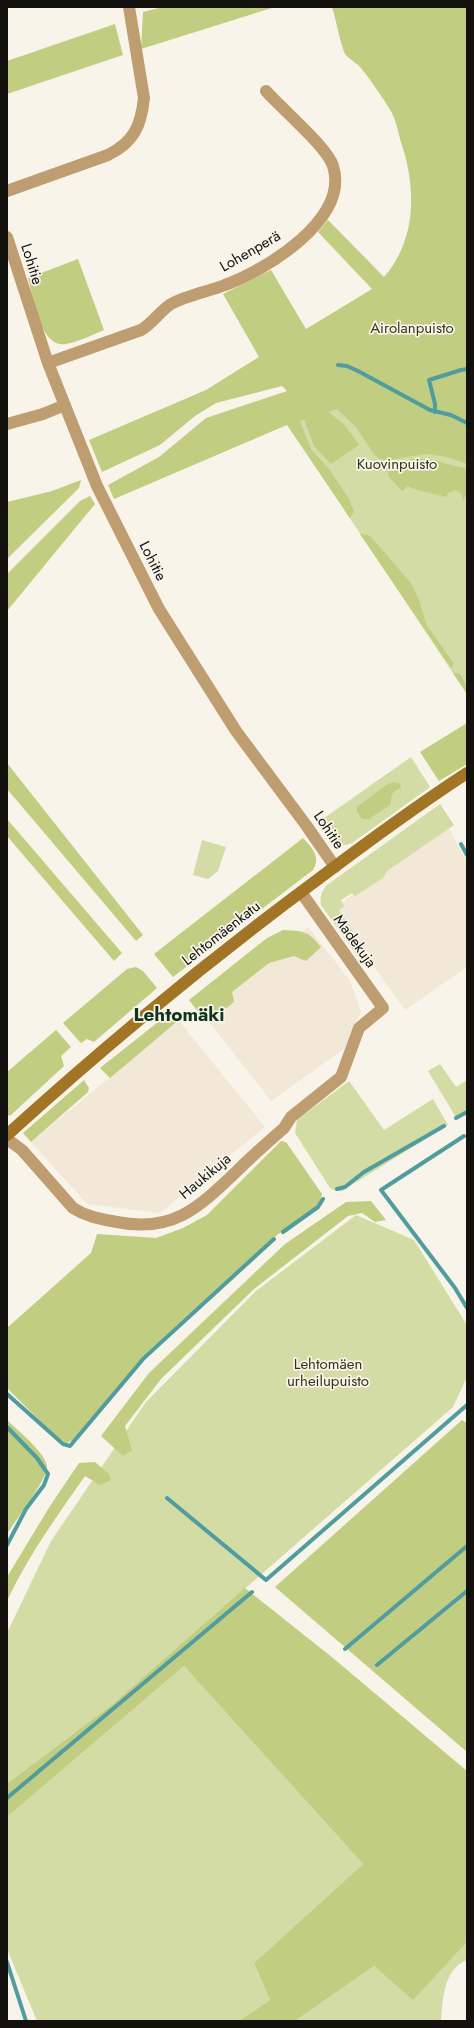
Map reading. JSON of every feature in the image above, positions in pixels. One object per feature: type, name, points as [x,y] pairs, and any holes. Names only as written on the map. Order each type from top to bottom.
[{"type":"street","points":[[7,191],[108,155],[121,148],[132,138],[139,122],[144,98],[130,7]]},
{"type":"street","name":"Lohenperä","points":[[48,363],[141,330],[152,322],[170,304],[246,276],[285,252],[319,221],[328,209],[333,195],[335,180],[333,166],[325,153],[266,91]]},
{"type":"street","name":"Lohitie","points":[[7,237],[48,363],[96,486],[159,609],[236,731],[302,819],[335,867]]},
{"type":"street","points":[[7,424],[43,414],[65,404]]},
{"type":"street","name":"Lehtomäenkatu","points":[[7,1135],[81,1068],[179,986],[301,892],[434,795],[467,774]]},
{"type":"street","name":"Madekuja","points":[[301,892],[383,1008]]},
{"type":"street","name":"Haukikuja","points":[[7,1139],[22,1150],[73,1208],[83,1214],[124,1224],[159,1223],[182,1217],[210,1198],[284,1128],[291,1117],[342,1077],[359,1028],[383,1008]]},
{"type":"shaded area","points":[[447,825],[467,862],[467,967],[405,1010],[333,909]]},
{"type":"shaded area","points":[[308,927],[349,979],[361,1011],[344,1049],[271,1101],[202,1013]]},
{"type":"shaded area","points":[[179,1021],[265,1127],[160,1213],[87,1204],[31,1142]]},
{"type":"green space","points":[[163,7],[275,7],[141,49],[143,12]]},
{"type":"green space","name":"Airolanpuisto","points":[[332,7],[467,7],[467,464],[447,457],[427,454],[388,460],[380,459],[374,454],[356,427],[337,409],[328,412],[344,424],[359,445],[331,464],[314,446],[304,419],[300,421],[311,449],[329,469],[349,499],[354,512],[350,518],[287,425],[114,499],[108,485],[159,457],[206,418],[287,391],[282,386],[216,403],[195,416],[160,445],[102,472],[89,440],[206,390],[259,357],[223,294],[271,270],[306,329],[372,289],[318,232],[328,220],[384,277],[395,262],[403,245],[411,211],[411,193],[409,174],[396,123],[392,113],[369,79],[359,66],[345,54]]},
{"type":"green space","points":[[115,24],[123,55],[7,94],[7,61]]},
{"type":"green space","points":[[78,259],[104,330],[71,343],[57,343],[50,338],[39,320],[28,278]]},
{"type":"green space","name":"Kuovinpuisto","points":[[467,369],[467,694],[287,424]]},
{"type":"green space","points":[[413,459],[429,459],[467,469],[467,493],[463,501],[462,494],[456,490],[449,492],[446,497],[414,489],[408,486],[402,491],[389,477],[387,470],[392,465]]},
{"type":"green space","points":[[81,480],[79,488],[7,559],[7,502],[52,491]]},
{"type":"green space","points":[[90,496],[95,504],[7,611],[7,574],[80,501]]},
{"type":"green space","points":[[360,534],[368,535],[372,538],[411,583],[419,600],[426,624],[454,664],[451,668]]},
{"type":"green space","points":[[453,673],[460,674],[467,686],[467,694]]},
{"type":"green space","points":[[467,723],[467,764],[439,781],[420,752]]},
{"type":"green space","points":[[411,757],[430,787],[352,843],[340,845],[332,841],[317,823]]},
{"type":"green space","points":[[7,763],[143,935],[136,941],[7,789]]},
{"type":"green space","points":[[394,782],[400,784],[401,788],[396,790],[393,794],[391,804],[369,819],[362,819],[357,812],[357,807],[386,785]]},
{"type":"green space","points":[[440,804],[454,825],[387,871],[383,878],[355,896],[352,893],[341,900],[344,906],[339,910],[371,959],[366,962],[357,956],[321,905],[322,892],[327,885]]},
{"type":"green space","points":[[7,819],[122,953],[114,961],[7,836]]},
{"type":"green space","points":[[303,838],[316,856],[313,870],[173,977],[154,954]]},
{"type":"green space","points":[[202,840],[226,847],[218,871],[208,879],[193,875]]},
{"type":"green space","points":[[283,930],[305,933],[313,938],[321,947],[306,961],[294,956],[269,963],[232,992],[234,1002],[207,1023],[189,1000],[267,938]]},
{"type":"green space","points":[[136,967],[143,971],[157,988],[94,1042],[87,1039],[81,1043],[63,1023],[127,969]]},
{"type":"green space","points":[[172,1011],[179,1020],[110,1078],[100,1068]]},
{"type":"green space","points":[[56,1030],[71,1047],[61,1056],[64,1066],[11,1115],[7,1116],[7,1072]]},
{"type":"green space","points":[[440,1064],[456,1087],[467,1080],[467,1113],[457,1119],[428,1071]]},
{"type":"green space","points":[[84,1080],[89,1088],[88,1092],[31,1142],[23,1133]]},
{"type":"green space","points":[[349,1081],[384,1130],[433,1099],[448,1125],[342,1191],[336,1191],[330,1188],[295,1133],[297,1120]]},
{"type":"green space","points":[[281,1141],[286,1142],[322,1194],[320,1204],[277,1235],[144,1355],[79,1437],[67,1443],[57,1438],[7,1388],[7,1328],[91,1253],[97,1234],[156,1238],[183,1228],[207,1215]]},
{"type":"green space","points":[[371,1201],[386,1220],[375,1222],[362,1213],[348,1216],[254,1289],[161,1379],[125,1426],[132,1450],[123,1456],[101,1436],[149,1373],[285,1244],[346,1202]]},
{"type":"green space","name":"Lehtomäen urheilupuisto","points":[[356,1215],[414,1240],[467,1325],[467,1377],[453,1407],[114,1703],[8,1783],[7,1633],[51,1541],[146,1402],[256,1291]]},
{"type":"green space","points":[[7,1420],[36,1448],[45,1460],[47,1466],[43,1479],[7,1534]]},
{"type":"green space","points":[[462,1420],[467,1423],[467,1752],[275,1587]]},
{"type":"green space","points":[[95,1462],[109,1474],[111,1480],[100,1485],[85,1476],[24,1568],[7,1601],[7,1577],[50,1506],[79,1463]]},
{"type":"green space","points":[[245,1588],[333,1658],[467,1771],[467,1942],[413,2000],[374,1966],[295,2021],[239,2021],[270,2000],[254,1963],[363,1864],[184,1666],[7,1817],[7,1782],[8,1783],[114,1703]]},
{"type":"green space","points":[[184,1666],[363,1864],[254,1963],[270,2000],[239,2021],[37,2021],[7,1949],[7,1817]]},
{"type":"green space","points":[[467,1942],[467,1960],[459,1964],[453,1970],[446,1986],[441,2021],[295,2021],[374,1966],[413,1999]]},
{"type":"waterway","points":[[338,365],[347,366],[358,371],[430,410],[451,415],[467,423]]},
{"type":"waterway","points":[[435,412],[435,404],[429,380],[467,369]]},
{"type":"waterway","points":[[461,844],[467,855]]},
{"type":"waterway","points":[[456,1118],[467,1112]]},
{"type":"waterway","points":[[337,1189],[345,1187],[364,1172],[444,1126]]},
{"type":"waterway","points":[[464,1136],[381,1190],[455,1288],[467,1308]]},
{"type":"waterway","points":[[283,1232],[318,1207],[323,1199]]},
{"type":"waterway","points":[[7,1394],[63,1444],[70,1446],[144,1358],[274,1239]]},
{"type":"waterway","points":[[167,1498],[266,1580],[467,1405]]},
{"type":"waterway","points":[[7,1427],[37,1458],[48,1474],[44,1485],[26,1509],[7,1545]]},
{"type":"waterway","points":[[345,1649],[467,1546]]},
{"type":"waterway","points":[[377,1665],[467,1591]]},
{"type":"waterway","points":[[7,1798],[252,1592]]},
{"type":"waterway","points":[[7,1962],[26,2021]]},
{"type":"district","name":"Lehtomäki","points":[[179,1014]]}]
